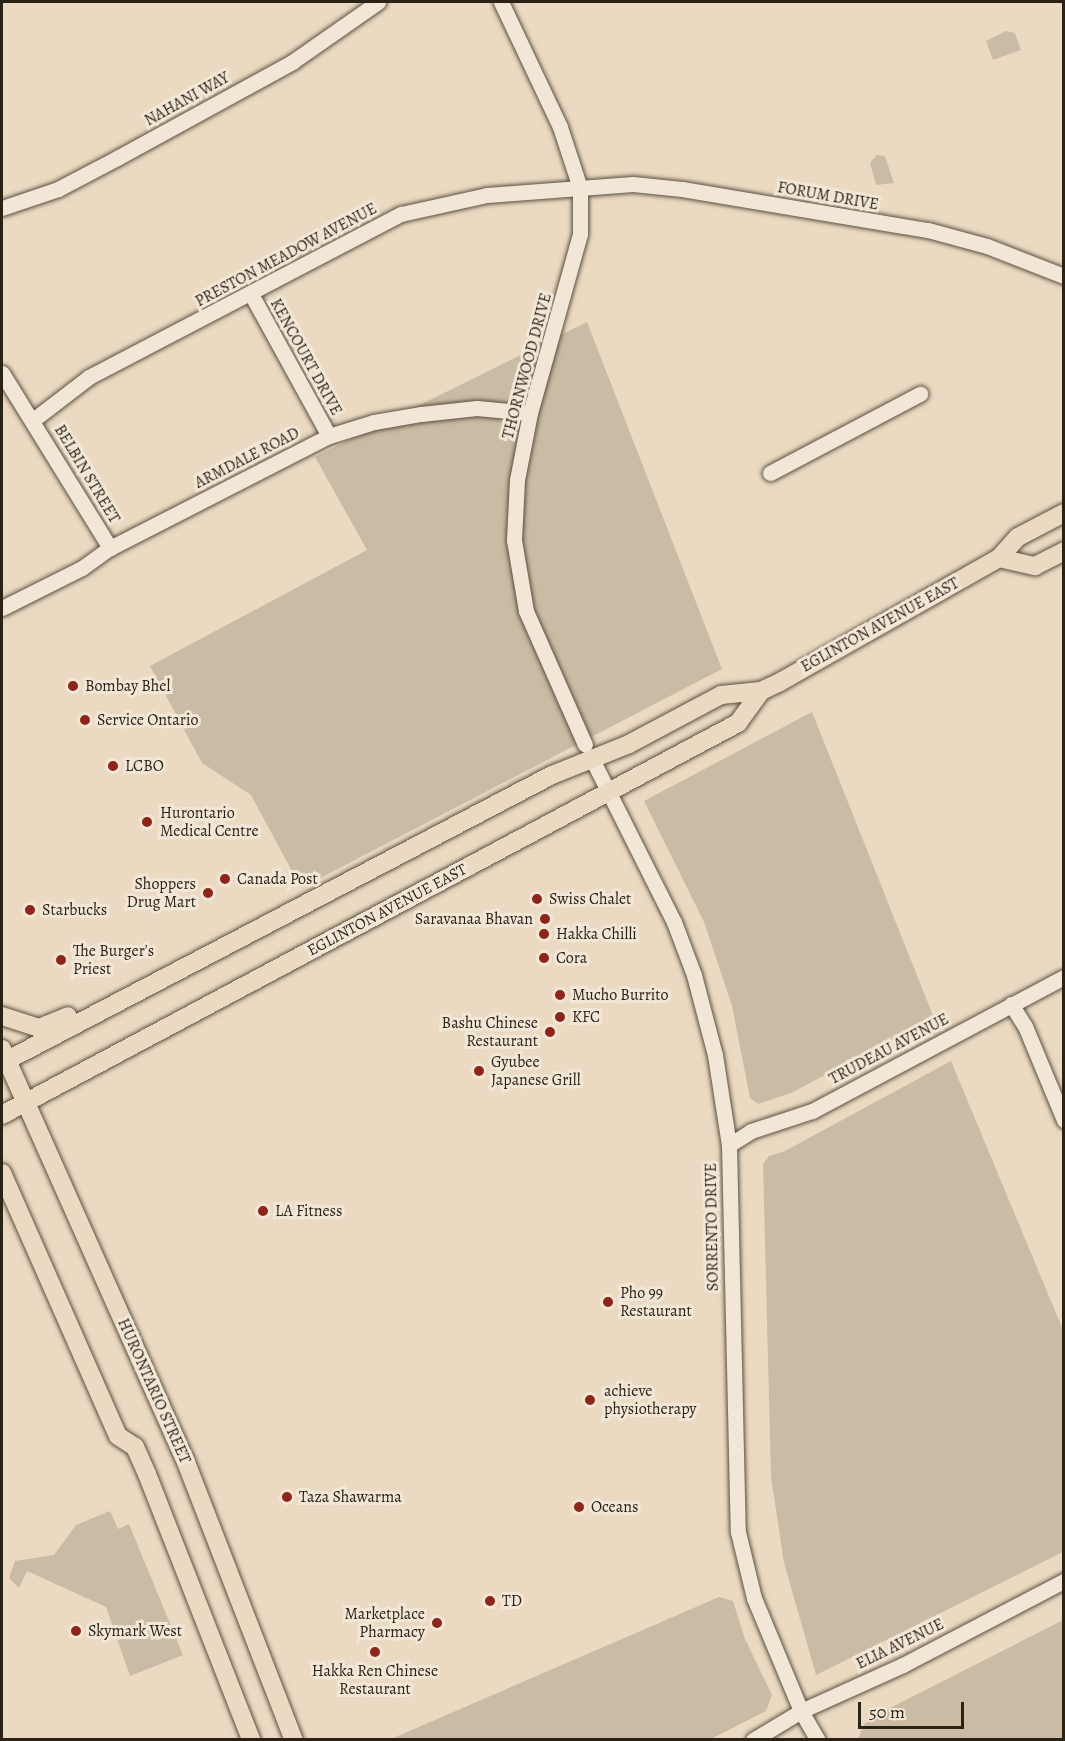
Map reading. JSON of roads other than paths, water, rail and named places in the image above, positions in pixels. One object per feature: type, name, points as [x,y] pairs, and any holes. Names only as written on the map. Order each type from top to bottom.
[{"type":"main road","name":"EGLINTON AVENUE EAST","points":[[3,1057],[125,998],[552,775],[588,752],[721,695],[761,691],[999,558],[1018,537],[1064,513]]},
{"type":"main road","points":[[999,558],[1035,566],[1064,551]]},
{"type":"main road","name":"EGLINTON AVENUE EAST","points":[[2,1115],[738,723],[761,691]]},
{"type":"main road","points":[[2,1017],[39,1028],[101,999],[125,998]]},
{"type":"main road","name":"HURONTARIO STREET","points":[[3,1057],[184,1457],[294,1740]]},
{"type":"main road","points":[[2,1173],[118,1436],[135,1447],[147,1474],[251,1740]]},
{"type":"main road","points":[[2,1185],[20,1215]]},
{"type":"street","name":"NAHANI WAY","points":[[2,208],[58,189],[137,147],[292,62],[378,2]]},
{"type":"street","name":"THORNWOOD DRIVE","points":[[501,2],[560,127],[580,188],[580,234],[530,412],[517,480],[514,540],[526,611],[588,752]]},
{"type":"street","name":"FORUM DRIVE","points":[[580,188],[633,184],[682,189],[928,230],[987,246],[1064,276]]},
{"type":"street","name":"PRESTON MEADOW AVENUE","points":[[33,420],[89,377],[413,209],[487,195],[580,188]]},
{"type":"street","name":"KENCOURT DRIVE","points":[[251,294],[329,436]]},
{"type":"street","name":"BELBIN STREET","points":[[2,373],[110,548]]},
{"type":"street","points":[[770,473],[920,394]]},
{"type":"street","name":"ARMDALE ROAD","points":[[2,608],[82,568],[110,548],[329,436],[374,422],[421,414],[477,408],[530,412]]},
{"type":"street","name":"SORRENTO DRIVE","points":[[588,752],[665,902],[688,957],[715,1055],[729,1145],[738,1532],[754,1598],[801,1711],[818,1740]]},
{"type":"street","name":"TRUDEAU AVENUE","points":[[729,1145],[752,1131],[812,1111],[1064,977]]},
{"type":"street","points":[[1011,1004],[1025,1026],[1064,1120]]},
{"type":"street","name":"ELIA AVENUE","points":[[753,1740],[801,1711],[903,1665],[1064,1581]]},
{"type":"place","name":"Bombay Bhel","points":[[73,686]]},
{"type":"place","name":"Service Ontario","points":[[85,720]]},
{"type":"place","name":"LCBO","points":[[113,766]]},
{"type":"place","name":"Hurontario Medical Centre","points":[[147,822]]},
{"type":"place","name":"Canada Post","points":[[225,879]]},
{"type":"place","name":"Shoppers Drug Mart","points":[[208,893]]},
{"type":"place","name":"Swiss Chalet","points":[[537,899]]},
{"type":"place","name":"Starbucks","points":[[30,910]]},
{"type":"place","name":"Saravanaa Bhavan","points":[[545,919]]},
{"type":"place","name":"Hakka Chilli","points":[[544,934]]},
{"type":"place","name":"Cora","points":[[544,958]]},
{"type":"place","name":"The Burger's Priest","points":[[61,960]]},
{"type":"place","name":"Mucho Burrito","points":[[560,995]]},
{"type":"place","name":"KFC","points":[[560,1017]]},
{"type":"place","name":"Bashu Chinese Restaurant","points":[[550,1032]]},
{"type":"place","name":"Gyubee Japanese Grill","points":[[479,1071]]},
{"type":"place","name":"LA Fitness","points":[[263,1211]]},
{"type":"place","name":"Pho 99 Restaurant","points":[[608,1302]]},
{"type":"place","name":"achieve physiotherapy","points":[[590,1400]]},
{"type":"place","name":"Taza Shawarma","points":[[287,1497]]},
{"type":"place","name":"Oceans","points":[[579,1507]]},
{"type":"place","name":"TD","points":[[490,1601]]},
{"type":"place","name":"Marketplace Pharmacy","points":[[437,1623]]},
{"type":"place","name":"Skymark West","points":[[76,1631]]},
{"type":"place","name":"Hakka Ren Chinese Restaurant","points":[[375,1652]]}]
